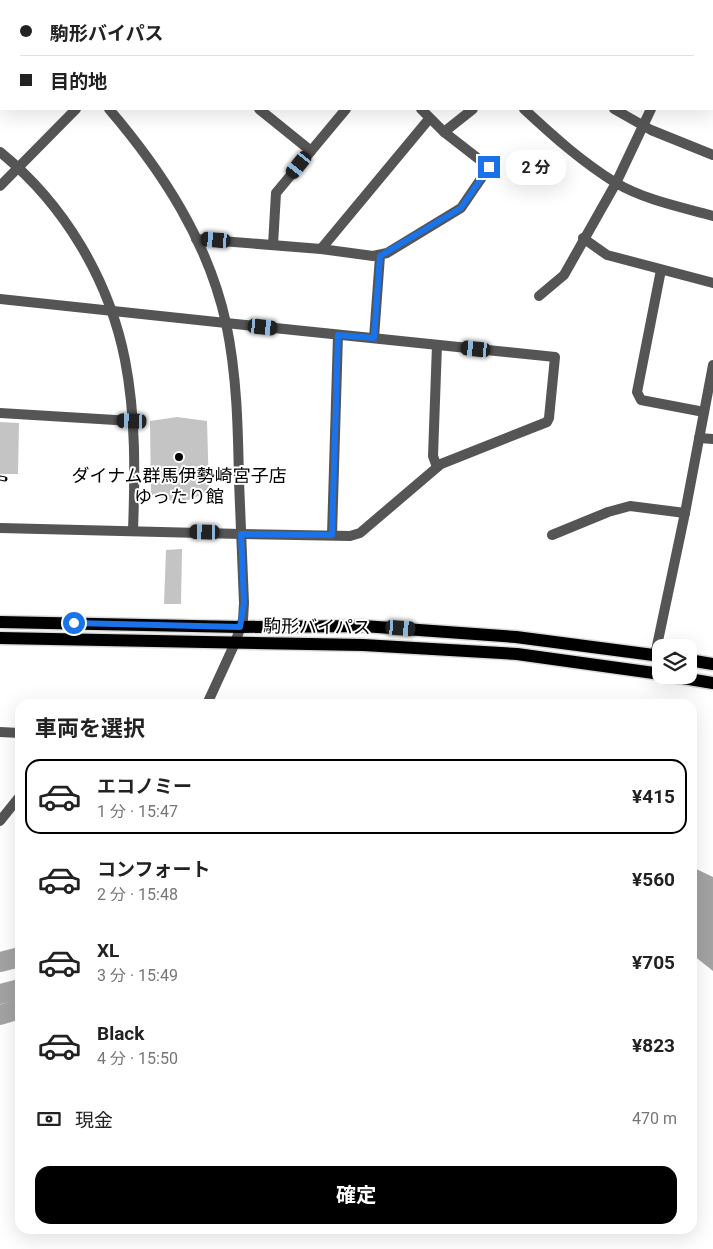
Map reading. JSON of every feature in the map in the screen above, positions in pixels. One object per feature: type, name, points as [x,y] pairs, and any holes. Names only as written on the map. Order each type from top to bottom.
[{"type":"main road","name":"駒形バイパス","points":[[0,622],[240,627],[363,626],[516,637],[652,654]]},
{"type":"main road","name":"駒形バイパス","points":[[0,638],[363,645],[517,654],[652,673]]},
{"type":"main road","points":[[697,661],[713,664]]},
{"type":"main road","name":"駒形バイパス","points":[[697,680],[713,683]]},
{"type":"street","points":[[0,186],[75,110]]},
{"type":"street","points":[[110,110],[154,164],[172,191],[196,239],[218,295],[226,323],[238,411],[244,603],[235,643],[209,699]]},
{"type":"street","points":[[260,110],[311,151]]},
{"type":"street","points":[[273,245],[276,193],[345,110]]},
{"type":"street","points":[[196,239],[321,249],[380,256],[461,208],[489,167],[444,132],[422,110]]},
{"type":"street","points":[[444,132],[472,110]]},
{"type":"street","points":[[525,110],[564,146],[616,183],[660,201],[713,216]]},
{"type":"street","points":[[616,110],[642,126],[713,155]]},
{"type":"street","points":[[539,296],[564,275],[583,238],[616,183],[650,110]]},
{"type":"street","points":[[321,249],[429,118]]},
{"type":"street","points":[[0,152],[29,176],[62,217],[84,249],[111,312],[124,358],[132,421],[132,531]]},
{"type":"street","points":[[583,238],[607,255],[713,283]]},
{"type":"street","points":[[374,338],[380,256]]},
{"type":"street","points":[[661,270],[637,392],[638,396],[642,400],[704,412]]},
{"type":"street","points":[[0,299],[555,357],[547,422],[444,462],[360,533],[350,536],[0,528]]},
{"type":"street","points":[[332,535],[338,335]]},
{"type":"street","points":[[437,345],[433,456],[437,467]]},
{"type":"street","points":[[661,639],[713,365]]},
{"type":"street","points":[[0,413],[132,421]]},
{"type":"street","points":[[699,438],[713,439]]},
{"type":"street","points":[[552,535],[608,512],[630,506],[685,513]]},
{"type":"street","points":[[0,732],[15,733]]},
{"type":"street","points":[[0,821],[15,802]]},
{"type":"shaded area","points":[[697,869],[713,877],[713,971],[697,958]]},
{"type":"building","name":"ダイナム群馬伊勢崎宮子店 ゆったり館","points":[[177,417],[207,421],[209,492],[180,503],[151,495],[150,421]]},
{"type":"building","points":[[0,422],[19,423],[18,474],[0,474]]},
{"type":"building","points":[[182,549],[181,604],[164,604],[166,550]]},
{"type":"waterway","points":[[0,962],[15,958]]},
{"type":"waterway","points":[[0,994],[15,990]]},
{"type":"waterway","points":[[0,1015],[15,1010]]},
{"type":"railway","points":[[0,478],[5,479]]},
{"type":"place","name":"ダイナム群馬伊勢崎宮子店 ゆったり館","points":[[179,457]]},
{"type":"route","points":[[74,623],[240,627],[243,620],[244,603],[241,534],[332,535],[338,335],[374,338],[380,256],[461,208],[489,167]]}]
